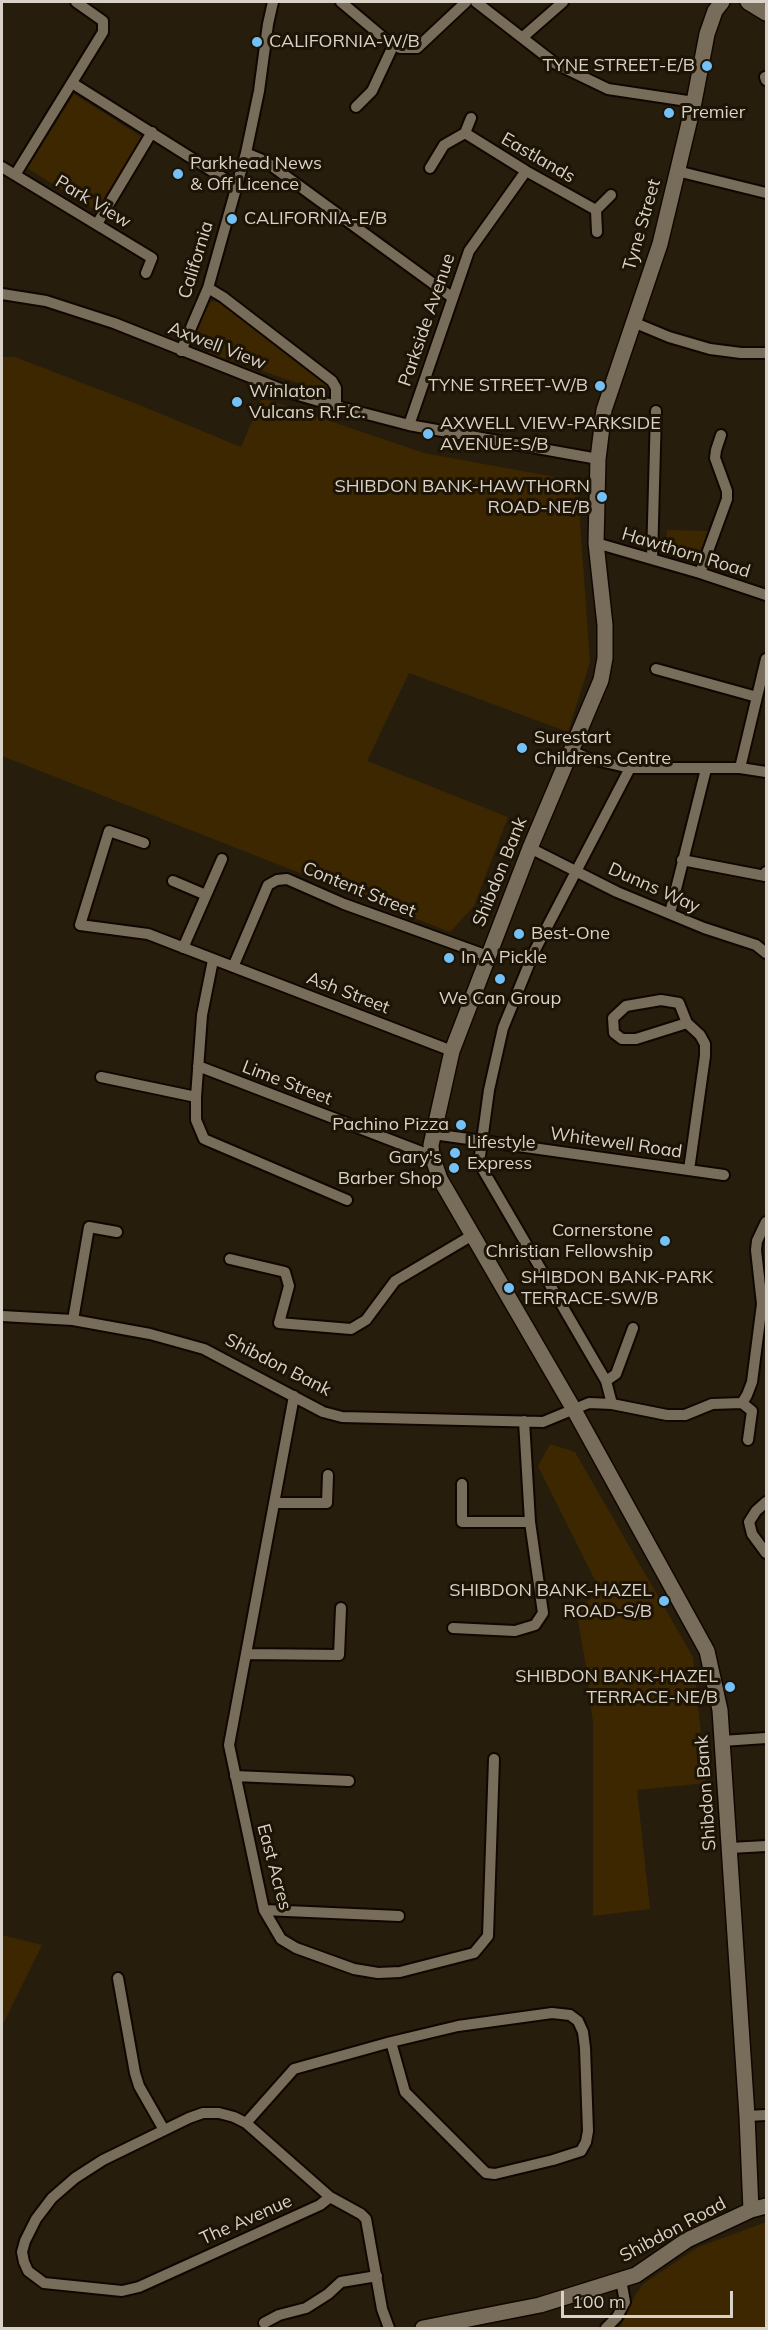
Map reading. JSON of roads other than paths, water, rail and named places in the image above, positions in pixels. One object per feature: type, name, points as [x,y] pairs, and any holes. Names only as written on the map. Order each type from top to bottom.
[{"type":"street","points":[[15,175],[103,32],[103,21],[76,2]]},
{"type":"street","name":"California","points":[[181,351],[208,288],[246,153],[259,91],[273,2]]},
{"type":"street","points":[[341,2],[400,48],[417,48],[466,2]]},
{"type":"street","points":[[476,2],[556,64],[608,89],[694,102]]},
{"type":"street","points":[[523,37],[563,2]]},
{"type":"street","name":"Tyne Street","points":[[598,459],[604,410],[660,244],[694,102],[707,34],[715,11],[723,2]]},
{"type":"street","points":[[748,2],[766,13]]},
{"type":"street","points":[[356,106],[372,91],[394,44]]},
{"type":"street","points":[[72,83],[236,186]]},
{"type":"street","points":[[430,168],[444,145],[465,133],[471,118]]},
{"type":"street","points":[[97,224],[152,132]]},
{"type":"street","name":"Eastlands","points":[[465,133],[526,171],[596,210]]},
{"type":"street","points":[[246,153],[265,161],[453,298]]},
{"type":"street","name":"Park View","points":[[2,166],[152,258],[146,273]]},
{"type":"street","name":"Parkside Avenue","points":[[409,424],[469,251],[526,171]]},
{"type":"street","points":[[677,171],[766,193]]},
{"type":"street","points":[[597,232],[596,210],[611,195]]},
{"type":"street","points":[[208,288],[223,297],[332,381],[336,388],[336,406]]},
{"type":"street","name":"Axwell View","points":[[2,294],[46,301],[114,323],[288,392],[336,406],[409,424],[598,459]]},
{"type":"street","points":[[633,322],[669,337],[710,349],[766,353]]},
{"type":"street","points":[[652,559],[656,411]]},
{"type":"street","points":[[700,573],[727,499],[727,491],[715,458],[721,435]]},
{"type":"street","name":"Shibdon Bank","points":[[598,459],[596,543],[605,625],[605,658],[601,680],[530,848],[452,1051],[433,1134],[432,1156],[440,1179],[471,1236],[573,1408],[707,1651],[720,1710],[747,2116],[751,2210]]},
{"type":"street","name":"Hawthorn Road","points":[[596,543],[766,595]]},
{"type":"street","points":[[740,768],[766,659]]},
{"type":"street","points":[[656,669],[757,698]]},
{"type":"street","points":[[572,751],[587,758],[630,768],[740,768],[766,772]]},
{"type":"street","points":[[612,1404],[606,1382],[479,1163],[480,1142],[489,1090],[503,1028],[534,952],[630,768]]},
{"type":"street","points":[[670,913],[706,769]]},
{"type":"street","name":"Ash Street","points":[[144,843],[110,831],[80,925],[148,934],[452,1051]]},
{"type":"street","name":"Dunns Way","points":[[530,848],[617,892],[704,928],[756,945],[766,953]]},
{"type":"street","points":[[183,948],[222,859]]},
{"type":"street","points":[[682,860],[765,876],[766,872]]},
{"type":"street","name":"Content Street","points":[[233,967],[267,885],[276,880],[287,879],[344,904],[488,956]]},
{"type":"street","points":[[173,881],[206,895]]},
{"type":"street","points":[[213,960],[202,1015],[196,1097],[196,1120],[204,1139],[347,1200]]},
{"type":"street","points":[[687,1023],[636,1039],[622,1039],[614,1033],[613,1018],[626,1006],[661,1000],[680,1004],[687,1023],[700,1035],[705,1044],[689,1170]]},
{"type":"street","name":"Lime Street","points":[[198,1066],[432,1156]]},
{"type":"street","points":[[102,1077],[196,1097]]},
{"type":"street","name":"Whitewell Road","points":[[433,1134],[724,1175]]},
{"type":"street","points":[[742,1403],[752,1383],[762,1304],[756,1250],[757,1241],[766,1222]]},
{"type":"street","points":[[73,1320],[89,1227],[117,1232]]},
{"type":"street","points":[[230,1259],[285,1272],[289,1286],[279,1323],[351,1329],[366,1320],[395,1281],[471,1236]]},
{"type":"street","name":"Shibdon Bank","points":[[2,1317],[73,1320],[150,1335],[204,1349],[323,1412],[342,1417],[543,1422],[573,1408]]},
{"type":"street","points":[[606,1382],[616,1374],[633,1328]]},
{"type":"street","name":"East Acres","points":[[294,1396],[229,1745],[264,1910],[281,1939],[296,1948],[354,1969],[378,1973],[400,1972],[474,1953],[488,1936],[494,1759]]},
{"type":"street","points":[[573,1408],[589,1403],[612,1404],[667,1415],[685,1415],[712,1404],[742,1403],[752,1412],[748,1440]]},
{"type":"street","points":[[453,1628],[515,1631],[535,1625],[543,1613],[530,1522],[524,1421]]},
{"type":"street","points":[[274,1503],[327,1503],[328,1475]]},
{"type":"street","points":[[462,1484],[462,1522],[530,1522]]},
{"type":"street","points":[[766,1503],[756,1511],[749,1522],[752,1533],[766,1553]]},
{"type":"street","points":[[246,1654],[339,1655],[341,1608]]},
{"type":"street","points":[[722,1741],[766,1738]]},
{"type":"street","points":[[235,1776],[349,1781]]},
{"type":"street","points":[[730,1848],[766,1846]]},
{"type":"street","points":[[264,1910],[399,1916]]},
{"type":"street","points":[[118,1978],[135,2073],[139,2086],[164,2130],[203,2113],[219,2113],[234,2117],[246,2123],[330,2197],[361,2214],[366,2219],[382,2309],[389,2328]]},
{"type":"street","points":[[246,2123],[294,2069],[392,2042],[458,2026],[552,2013],[570,2015],[578,2021],[585,2048],[588,2132],[586,2142],[581,2151],[554,2160],[495,2174],[486,2173],[405,2092],[392,2042]]},
{"type":"street","points":[[747,2116],[766,2115]]},
{"type":"street","name":"The Avenue","points":[[164,2130],[103,2160],[75,2178],[52,2198],[36,2219],[25,2241],[22,2252],[28,2271],[44,2283],[55,2285],[122,2291],[139,2287],[320,2205],[330,2197]]},
{"type":"street","name":"Shibdon Road","points":[[423,2328],[540,2305],[636,2275],[687,2240],[751,2210],[766,2206]]},
{"type":"street","points":[[264,2323],[279,2315],[306,2308],[328,2294],[341,2282],[377,2276]]},
{"type":"street","points":[[606,2328],[617,2318],[625,2302],[621,2280]]},
{"type":"place","name":"CALIFORNIA-W/B","points":[[257,42]]},
{"type":"place","name":"TYNE STREET-E/B","points":[[707,66]]},
{"type":"place","name":"Premier","points":[[669,113]]},
{"type":"place","name":"Parkhead News & Off Licence","points":[[178,174]]},
{"type":"place","name":"CALIFORNIA-E/B","points":[[232,219]]},
{"type":"place","name":"TYNE STREET-W/B","points":[[600,386]]},
{"type":"place","name":"Winlaton Vulcans R.F.C.","points":[[237,402]]},
{"type":"place","name":"AXWELL VIEW-PARKSIDE AVENUE-S/B","points":[[428,434]]},
{"type":"place","name":"SHIBDON BANK-HAWTHORN ROAD-NE/B","points":[[602,497]]},
{"type":"place","name":"Surestart Childrens Centre","points":[[522,748]]},
{"type":"place","name":"Best-One","points":[[519,934]]},
{"type":"place","name":"In A Pickle","points":[[449,958]]},
{"type":"place","name":"We Can Group","points":[[500,979]]},
{"type":"place","name":"Pachino Pizza","points":[[461,1125]]},
{"type":"place","name":"Lifestyle Express","points":[[455,1153]]},
{"type":"place","name":"Gary's Barber Shop","points":[[454,1168]]},
{"type":"place","name":"Cornerstone Christian Fellowship","points":[[665,1241]]},
{"type":"place","name":"SHIBDON BANK-PARK TERRACE-SW/B","points":[[509,1288]]},
{"type":"place","name":"SHIBDON BANK-HAZEL ROAD-S/B","points":[[664,1601]]},
{"type":"place","name":"SHIBDON BANK-HAZEL TERRACE-NE/B","points":[[730,1687]]}]
